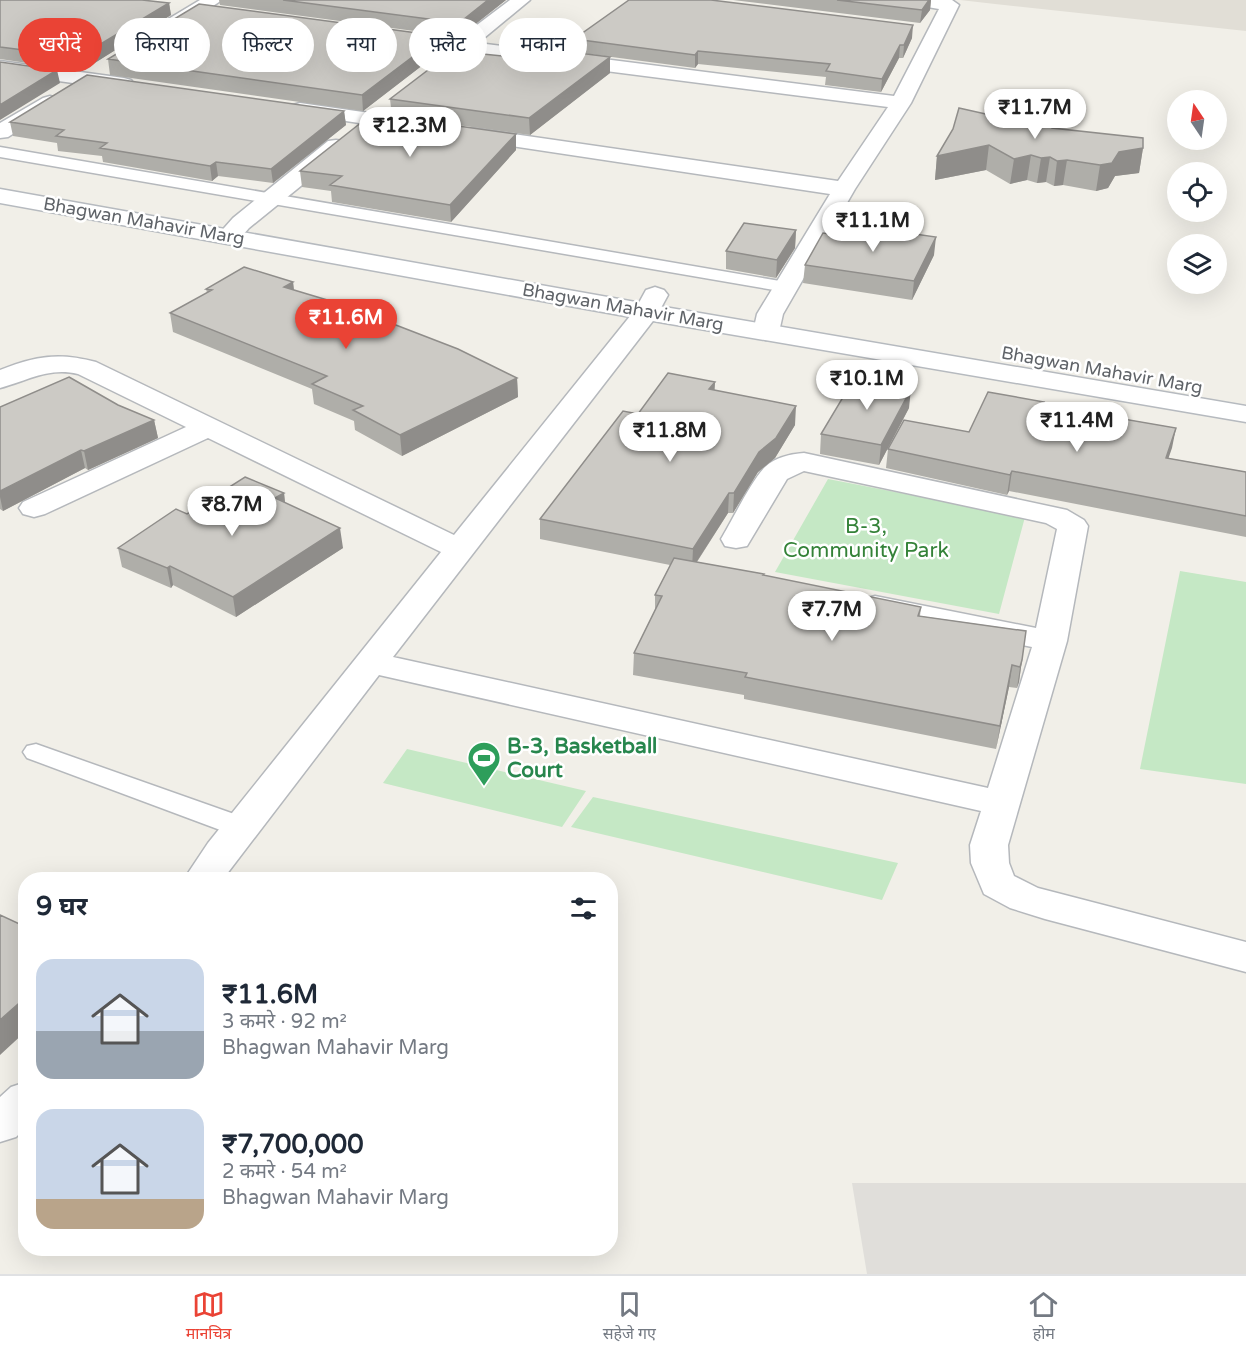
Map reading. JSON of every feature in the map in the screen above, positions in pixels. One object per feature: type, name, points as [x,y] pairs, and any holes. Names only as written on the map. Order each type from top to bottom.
[{"type":"street","points":[[487,27],[521,0]]},
{"type":"street","points":[[768,323],[786,286],[844,189],[901,103],[938,33],[950,4],[916,0]]},
{"type":"street","points":[[175,18],[190,6],[230,15]]},
{"type":"street","points":[[914,30],[938,33]]},
{"type":"street","points":[[487,50],[901,103]]},
{"type":"street","points":[[0,132],[114,61]]},
{"type":"street","points":[[0,67],[146,87]]},
{"type":"street","points":[[235,229],[269,199],[396,99]]},
{"type":"street","points":[[276,106],[430,128]]},
{"type":"street","points":[[454,131],[844,189]]},
{"type":"street","name":"Bhagwan Mahavir Marg","points":[[0,183],[235,229],[768,323],[1246,414]]},
{"type":"street","name":"Bhagwan Mahavir Marg","points":[[0,196],[235,229]]},
{"type":"street","points":[[208,872],[369,662],[651,303]]},
{"type":"street","name":"Bhagwan Mahavir Marg","points":[[768,323],[1246,394]]},
{"type":"street","points":[[0,380],[42,364],[73,363],[87,368],[458,549]]},
{"type":"street","points":[[34,508],[208,427]]},
{"type":"street","points":[[736,539],[776,473],[792,463],[804,462],[1056,516],[1073,526],[1050,641],[989,845],[990,863],[998,884],[1024,898],[1059,909],[1246,957]]},
{"type":"street","points":[[841,599],[1050,641]]},
{"type":"street","points":[[369,662],[1000,803]]},
{"type":"street","points":[[0,1124],[18,1107]]},
{"type":"lane","points":[[0,152],[786,286]]},
{"type":"lane","points":[[36,752],[241,827]]},
{"type":"shaded area","points":[[960,0],[1246,0],[1246,31],[995,4]]},
{"type":"shaded area","points":[[852,1183],[1246,1183],[1246,1274],[867,1274]]},
{"type":"green space","name":"B-3, Community Park","points":[[828,479],[1025,517],[999,614],[775,572]]},
{"type":"green space","points":[[1180,571],[1246,582],[1246,784],[1140,769]]},
{"type":"green space","name":"B-3, Basketball Court","points":[[407,749],[586,791],[562,827],[383,783]]},
{"type":"green space","points":[[593,797],[898,863],[882,900],[571,827]]},
{"type":"building","points":[[0,0],[142,0],[169,3],[144,18],[114,18],[114,36],[102,43],[102,18],[18,18],[18,49],[0,47]]},
{"type":"building","points":[[283,0],[488,0],[465,18],[421,18]]},
{"type":"building","points":[[629,0],[711,0],[913,25],[904,45],[900,45],[882,79],[826,71],[830,64],[698,51],[695,55],[587,41],[587,30]]},
{"type":"building","points":[[837,0],[929,0],[922,10]]},
{"type":"building","points":[[199,4],[304,18],[222,18],[222,72],[314,72],[314,19],[326,21],[326,72],[392,72],[362,95],[200,72],[210,72],[210,18],[176,18]]},
{"type":"building","points":[[397,30],[409,32],[409,59],[397,69]]},
{"type":"building","points":[[487,54],[499,56],[499,72],[587,72],[587,54],[610,57],[529,118],[390,99],[425,72],[487,72]]},
{"type":"building","points":[[0,62],[18,65],[18,72],[54,72],[0,105]]},
{"type":"building","points":[[87,75],[344,111],[271,169],[216,162],[210,166],[100,148],[107,143],[56,136],[64,130],[10,122]]},
{"type":"building","points":[[959,108],[1021,122],[1052,125],[1052,128],[1143,138],[1143,148],[1119,152],[1112,163],[1100,165],[1067,160],[1057,161],[1050,157],[1041,158],[1031,155],[1014,159],[989,145],[937,156],[953,129]]},
{"type":"building","points":[[372,114],[516,134],[450,205],[330,185],[342,176],[300,171]]},
{"type":"building","points":[[744,223],[796,230],[777,260],[726,251]]},
{"type":"building","points":[[859,226],[936,237],[914,281],[805,265],[823,233],[852,237]]},
{"type":"building","points":[[244,267],[293,282],[284,287],[344,305],[458,349],[517,378],[400,435],[353,410],[363,406],[312,384],[327,376],[170,313],[212,290],[206,289]]},
{"type":"building","points":[[668,373],[715,382],[709,389],[796,406],[776,438],[759,452],[734,493],[729,493],[693,549],[540,519],[623,411],[638,414]]},
{"type":"building","points":[[69,377],[118,405],[154,420],[84,451],[81,450],[0,491],[0,407]]},
{"type":"building","points":[[855,377],[911,389],[881,445],[821,434]]},
{"type":"building","points":[[988,392],[1044,402],[1042,405],[1176,428],[1166,458],[1246,472],[1246,516],[1012,471],[1010,475],[888,449],[904,420],[969,432]]},
{"type":"building","points":[[245,477],[284,493],[275,498],[340,528],[233,597],[170,566],[167,568],[118,548],[176,509],[187,514]]},
{"type":"building","points":[[674,558],[764,574],[921,607],[918,616],[1026,631],[1020,667],[1012,665],[1000,726],[745,677],[747,673],[634,653],[662,596],[655,595]]},
{"type":"building","points":[[0,915],[18,923],[18,1004],[0,1020]]},
{"type":"place","name":"B-3, Basketball Court","points":[[484,787]]}]
